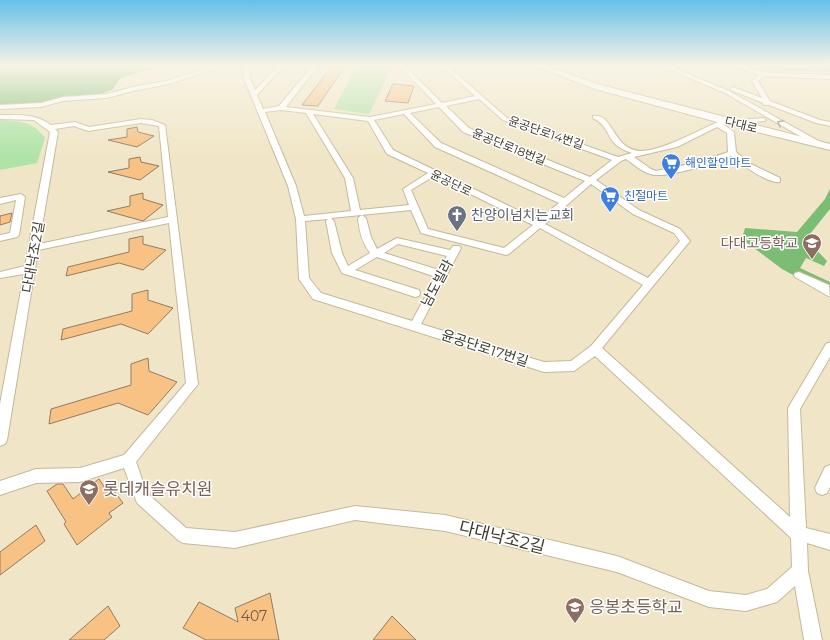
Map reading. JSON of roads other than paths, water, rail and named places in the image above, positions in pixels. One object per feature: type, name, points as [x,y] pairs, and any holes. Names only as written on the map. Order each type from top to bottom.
[{"type":"main road","name":"다대로","points":[[629,96],[724,123],[830,147]]},
{"type":"street","points":[[0,107],[41,105],[63,99],[107,96]]},
{"type":"street","points":[[254,96],[261,111],[281,108],[370,118],[481,97]]},
{"type":"street","points":[[281,108],[291,96]]},
{"type":"street","name":"윤공단로18번길","points":[[432,96],[466,130],[591,180]]},
{"type":"street","points":[[734,96],[762,115],[820,144]]},
{"type":"street","points":[[750,96],[818,122],[830,124]]},
{"type":"street","points":[[764,96],[768,103]]},
{"type":"street","name":"윤공단로14번길","points":[[481,97],[504,119],[618,159]]},
{"type":"street","points":[[760,130],[762,115],[768,103]]},
{"type":"street","name":"윤공단로17번길","points":[[261,111],[292,186],[300,220],[304,279],[317,296],[544,367],[574,366],[595,350],[685,241],[678,231],[636,212],[591,180]]},
{"type":"street","points":[[308,111],[349,178],[369,246],[375,253],[442,275]]},
{"type":"street","points":[[404,111],[438,145],[565,202]]},
{"type":"street","points":[[432,174],[407,189],[424,231],[506,252],[618,159],[674,145],[724,123],[762,115]]},
{"type":"street","points":[[0,117],[34,117],[50,127],[75,124],[88,129],[140,121],[152,122],[162,126],[192,384],[128,460],[80,475],[36,476],[0,488]]},
{"type":"street","points":[[595,117],[603,120],[611,129],[611,133],[618,144],[640,153]]},
{"type":"street","name":"윤공단로","points":[[370,118],[390,152],[432,174],[539,224],[650,284]]},
{"type":"street","points":[[724,123],[730,132],[732,153],[748,166],[778,180]]},
{"type":"street","name":"다대낙조2길","points":[[0,440],[54,132],[50,127]]},
{"type":"street","points":[[627,156],[648,171],[656,173],[703,164],[732,153]]},
{"type":"street","points":[[0,201],[21,196],[14,235],[0,238]]},
{"type":"street","points":[[300,220],[359,216],[414,207]]},
{"type":"street","points":[[34,248],[173,219]]},
{"type":"street","points":[[330,221],[341,265],[346,270],[415,293]]},
{"type":"street","name":"남도빌라","points":[[415,326],[460,240]]},
{"type":"street","points":[[346,270],[397,241],[453,254]]},
{"type":"street","points":[[0,275],[30,269]]},
{"type":"street","points":[[800,275],[825,288],[830,293]]},
{"type":"street","points":[[813,640],[800,571],[797,533],[794,408],[830,347]]},
{"type":"street","points":[[595,350],[797,533],[830,542]]},
{"type":"street","name":"다대낙조2길","points":[[128,460],[142,498],[183,535],[235,540],[354,513],[445,523],[617,564],[709,599],[746,603],[771,596],[800,571]]},
{"type":"street","points":[[822,488],[830,472]]},
{"type":"place","name":"해인할인마트","points":[[671,180]]},
{"type":"place","name":"친절마트","points":[[610,213]]},
{"type":"place","name":"찬양이넘치는교회","points":[[457,232]]},
{"type":"place","name":"다대고등학교","points":[[812,260]]},
{"type":"place","name":"롯데캐슬유치원","points":[[89,506]]},
{"type":"place","name":"응봉초등학교","points":[[575,624]]}]
